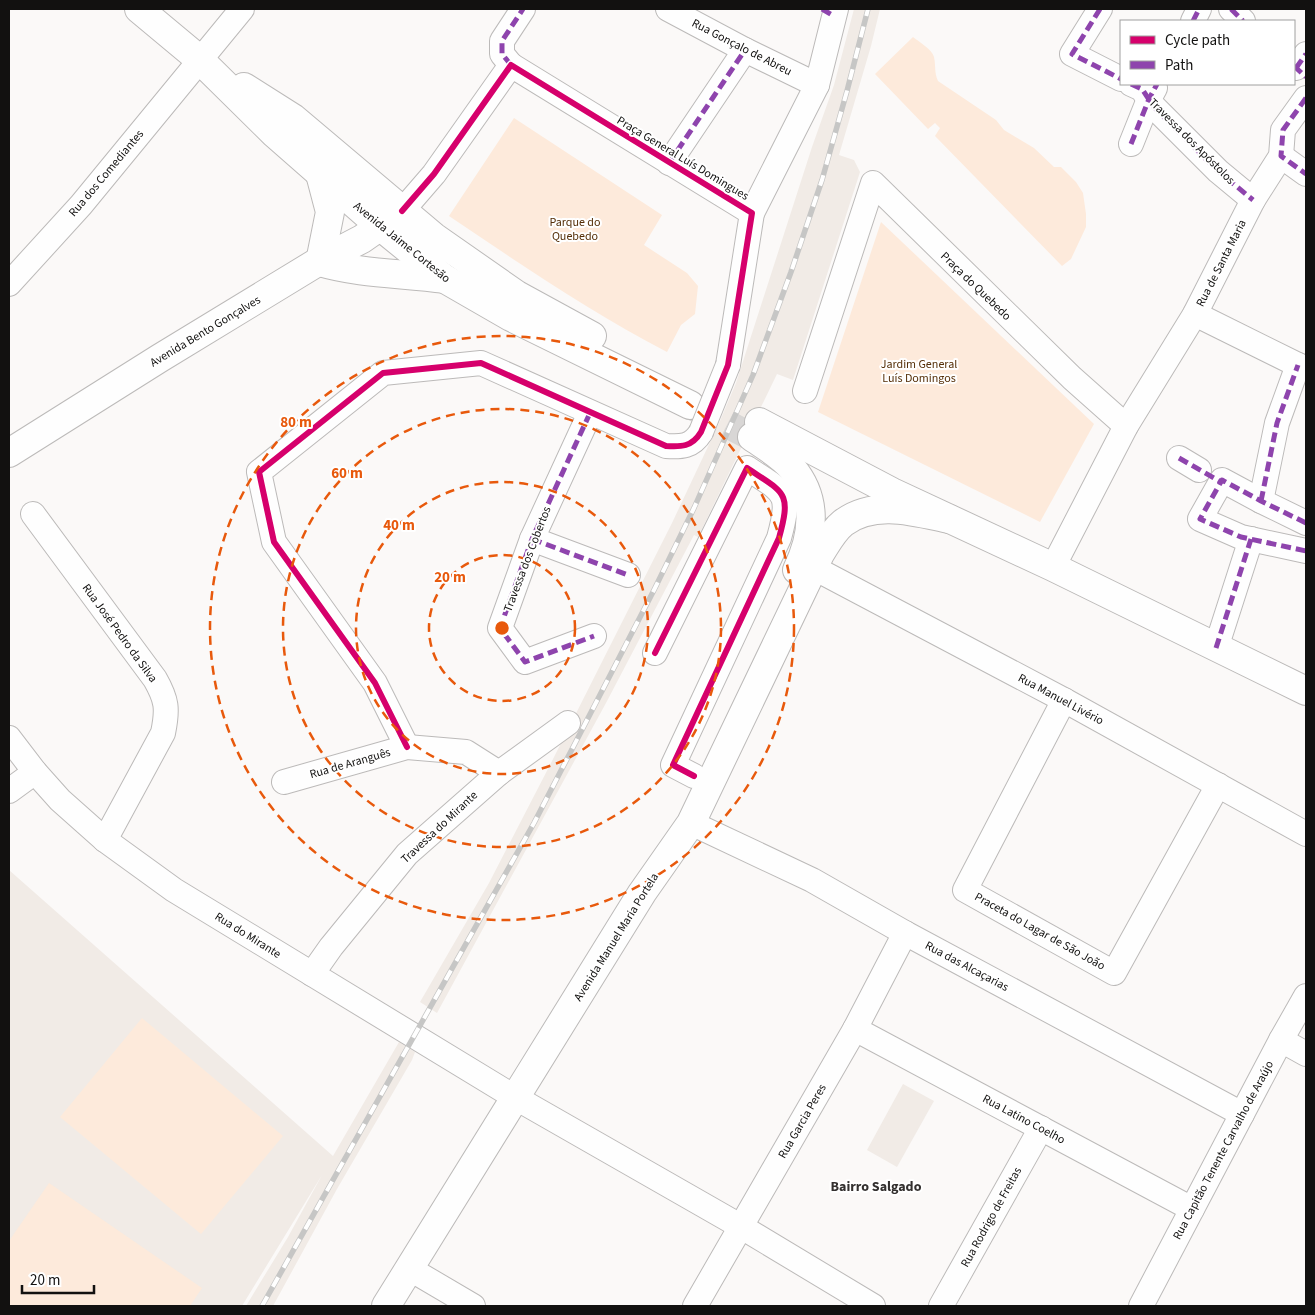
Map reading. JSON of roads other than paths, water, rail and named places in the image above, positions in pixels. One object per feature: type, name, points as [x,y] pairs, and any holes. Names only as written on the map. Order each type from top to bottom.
[{"type":"main road","name":"Avenida Jaime Cortesão","points":[[139,9],[199,59],[275,134],[320,174],[391,219],[434,237],[517,295],[694,398],[511,317],[445,279],[391,219],[293,118],[199,59]]},
{"type":"main road","points":[[320,174],[330,212],[320,262],[355,271],[399,273],[445,279]]},
{"type":"main road","name":"Avenida Bento Gonçalves","points":[[9,453],[160,358],[391,219]]},
{"type":"main road","points":[[642,893],[662,843],[801,561],[808,542],[811,524],[810,503],[792,468],[776,454],[755,430],[1053,567],[1216,648],[1306,690]]},
{"type":"main road","name":"Avenida Manuel Maria Portela","points":[[386,1306],[642,893],[690,822],[817,561],[832,534],[844,522],[874,510],[896,509],[949,519]]},
{"type":"street","name":"Rua dos Comediantes","points":[[9,284],[80,205],[242,9]]},
{"type":"street","points":[[391,219],[434,174],[511,65],[502,54],[502,41],[523,9]]},
{"type":"street","name":"Rua Gonçalo de Abreu","points":[[668,9],[745,50],[817,85]]},
{"type":"street","points":[[1100,9],[1072,54],[1120,78]]},
{"type":"street","points":[[1231,9],[1242,20]]},
{"type":"street","points":[[752,213],[817,85],[830,11]]},
{"type":"street","points":[[669,163],[745,50]]},
{"type":"street","name":"Praça General Luís Domingues","points":[[407,747],[375,683],[274,542],[259,472],[383,372],[481,363],[666,446],[688,445],[696,441],[728,365],[752,213],[511,65]]},
{"type":"street","points":[[1131,144],[1146,89]]},
{"type":"street","name":"Travessa dos Apóstolos","points":[[1146,89],[1154,107],[1218,171],[1253,200]]},
{"type":"street","points":[[1306,98],[1283,130],[1282,156],[1306,174]]},
{"type":"street","name":"Rua de Santa Maria","points":[[1126,426],[1195,314],[1253,200],[1282,156]]},
{"type":"street","name":"Praça do Quebedo","points":[[805,391],[873,183],[1050,357],[1126,426]]},
{"type":"street","points":[[1195,314],[1302,367],[1277,423],[1261,501]]},
{"type":"street","name":"Travessa dos Cobertos","points":[[590,412],[532,540],[500,628],[525,662],[594,636]]},
{"type":"street","points":[[1053,567],[1126,426]]},
{"type":"street","points":[[655,653],[747,468],[779,490],[785,499],[785,515],[779,538],[673,765],[694,776]]},
{"type":"street","points":[[1306,523],[1203,472],[1200,519],[1241,537],[1306,551]]},
{"type":"street","name":"Rua José Pedro da Silva","points":[[33,514],[155,679],[163,694],[167,714],[163,733],[105,840]]},
{"type":"street","points":[[1216,648],[1251,539]]},
{"type":"street","points":[[532,540],[628,575]]},
{"type":"street","name":"Rua Manuel Livério","points":[[817,561],[1306,834]]},
{"type":"street","name":"Praceta do Lagar de São João","points":[[1064,700],[965,890],[1114,973],[1218,785]]},
{"type":"street","name":"Travessa do Mirante","points":[[312,974],[331,946],[407,854],[499,774],[568,723]]},
{"type":"street","name":"Rua do Mirante","points":[[9,738],[35,772],[60,800],[105,840],[174,890],[516,1098],[740,1226],[873,1306]]},
{"type":"street","name":"Rua de Aranguês","points":[[284,782],[407,747],[466,752],[499,774]]},
{"type":"street","points":[[9,790],[35,772]]},
{"type":"street","name":"Rua das Alcaçarias","points":[[690,822],[812,880],[905,933],[1242,1114]]},
{"type":"street","name":"Rua Garcia Peres","points":[[695,1306],[856,1029],[905,933]]},
{"type":"street","name":"Rua Capitão Tenente Carvalho de Araújo","points":[[1141,1306],[1306,996]]},
{"type":"street","name":"Rua Latino Coelho","points":[[856,1029],[1192,1210]]},
{"type":"street","points":[[1281,1040],[1306,1054]]},
{"type":"street","name":"Rua Rodrigo de Freitas","points":[[941,1306],[1041,1128]]},
{"type":"street","points":[[410,1269],[473,1306]]},
{"type":"tunnel","points":[[690,405],[752,437]]},
{"type":"railway","points":[[262,1306],[534,823],[694,508],[753,375],[791,272],[822,180],[868,9]]},
{"type":"district","name":"Bairro Salgado","points":[[876,1186]]},
{"type":"park label","name":"Parque do Quebedo","points":[[575,229]]},
{"type":"park label","name":"Jardim General Luís Domingos","points":[[919,371]]}]
